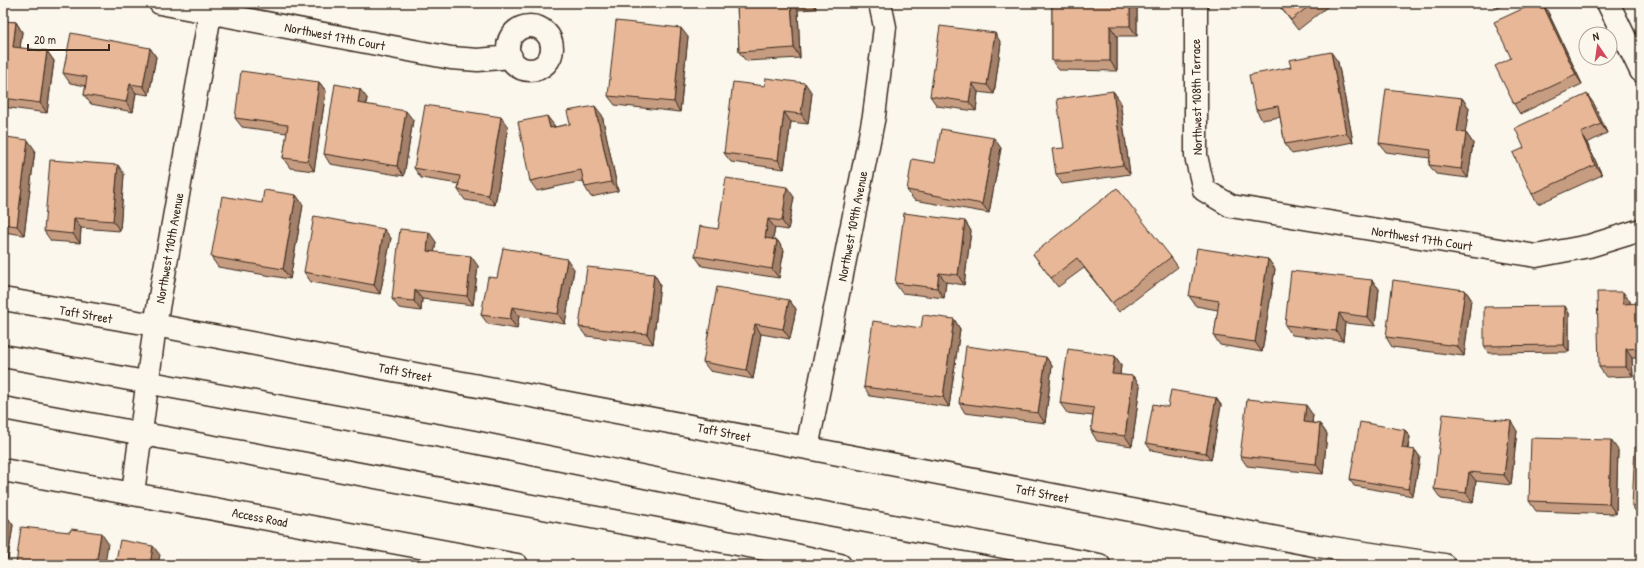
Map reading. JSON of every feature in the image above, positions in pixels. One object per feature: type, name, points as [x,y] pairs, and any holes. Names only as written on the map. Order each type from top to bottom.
[{"type":"street","name":"Northwest 17th Court","points":[[160,3],[212,8],[451,58],[478,60],[511,57]]},
{"type":"street","name":"Northwest 109th Avenue","points":[[807,448],[874,116],[885,27],[880,3]]},
{"type":"street","name":"Northwest 108th Terrace","points":[[1196,3],[1196,156],[1204,190]]},
{"type":"street","points":[[1608,3],[1641,71]]},
{"type":"street","name":"Northwest 110th Avenue","points":[[133,493],[155,325],[212,8]]},
{"type":"street","name":"Northwest 17th Court","points":[[1204,190],[1231,206],[1536,256],[1589,246],[1641,230]]},
{"type":"street","name":"Taft Street","points":[[3,299],[155,325],[1319,546],[1444,565]]},
{"type":"street","points":[[3,356],[474,442],[786,506],[1099,565]]},
{"type":"street","points":[[3,408],[778,552],[840,565]]},
{"type":"street","name":"Access Road","points":[[3,470],[517,565]]},
{"type":"building","points":[[737,3],[791,3],[794,48],[739,52]]},
{"type":"building","points":[[1052,3],[1130,3],[1130,26],[1110,26],[1110,61],[1052,61]]},
{"type":"building","points":[[1277,3],[1313,3],[1291,20]]},
{"type":"building","points":[[1535,3],[1542,3],[1576,75],[1514,104],[1495,66],[1511,58],[1494,22]]},
{"type":"building","points":[[3,21],[16,22],[13,47],[47,51],[40,103],[3,98]]},
{"type":"building","points":[[616,21],[681,28],[674,102],[608,96]]},
{"type":"building","points":[[940,26],[995,33],[987,85],[972,83],[969,102],[930,96]]},
{"type":"building","points":[[71,33],[150,48],[143,86],[130,84],[126,102],[84,95],[87,77],[63,73]]},
{"type":"building","points":[[1331,52],[1346,133],[1285,144],[1278,106],[1256,110],[1249,75],[1291,67],[1289,60]]},
{"type":"building","points":[[241,71],[319,82],[308,161],[283,158],[288,125],[235,118]]},
{"type":"building","points":[[766,78],[805,83],[801,114],[784,112],[778,160],[724,153],[733,82],[765,86]]},
{"type":"building","points":[[335,84],[360,89],[358,103],[406,111],[397,166],[324,154]]},
{"type":"building","points":[[1386,89],[1462,98],[1457,132],[1466,133],[1461,169],[1429,165],[1431,150],[1379,143]]},
{"type":"building","points":[[1113,91],[1123,165],[1056,174],[1052,149],[1064,148],[1057,99]]},
{"type":"building","points":[[1587,94],[1601,124],[1581,133],[1595,165],[1532,194],[1513,153],[1524,148],[1515,128]]},
{"type":"building","points":[[425,105],[501,117],[488,195],[458,190],[460,176],[414,168]]},
{"type":"building","points":[[595,106],[611,182],[585,187],[581,170],[530,181],[518,122],[547,116],[550,128],[570,124],[567,111]]},
{"type":"building","points":[[941,129],[994,138],[982,204],[907,190],[912,159],[935,163]]},
{"type":"building","points":[[6,137],[28,140],[17,226],[3,224],[3,146]]},
{"type":"building","points":[[50,160],[118,165],[113,221],[74,218],[73,234],[44,231]]},
{"type":"building","points":[[726,178],[787,187],[782,221],[768,219],[765,238],[777,240],[772,269],[695,256],[700,226],[718,229]]},
{"type":"building","points":[[1117,188],[1171,257],[1112,303],[1077,258],[1051,278],[1033,254]]},
{"type":"building","points":[[264,190],[296,195],[283,269],[211,257],[222,196],[262,203]]},
{"type":"building","points":[[904,213],[965,221],[958,275],[939,273],[937,288],[895,283]]},
{"type":"building","points":[[314,216],[384,229],[374,285],[304,272]]},
{"type":"building","points":[[400,229],[429,232],[427,251],[471,256],[467,296],[415,290],[414,301],[392,299]]},
{"type":"building","points":[[503,248],[567,259],[558,314],[512,307],[510,319],[481,315],[488,277],[497,278]]},
{"type":"building","points":[[1197,248],[1268,259],[1255,342],[1214,336],[1219,301],[1189,296]]},
{"type":"building","points":[[587,267],[654,274],[647,334],[579,327]]},
{"type":"building","points":[[1291,271],[1372,280],[1368,317],[1339,313],[1336,331],[1285,325]]},
{"type":"building","points":[[1393,280],[1465,290],[1457,346],[1386,337]]},
{"type":"building","points":[[717,287],[789,300],[783,329],[755,324],[746,370],[703,362]]},
{"type":"building","points":[[1597,292],[1623,292],[1623,304],[1641,303],[1641,348],[1626,349],[1626,367],[1599,367]]},
{"type":"building","points":[[1565,306],[1564,345],[1484,346],[1484,307]]},
{"type":"building","points":[[923,315],[954,319],[943,397],[864,387],[873,321],[921,328]]},
{"type":"building","points":[[966,346],[1046,357],[1038,413],[959,403]]},
{"type":"building","points":[[1068,349],[1115,356],[1112,374],[1133,376],[1125,436],[1091,431],[1094,408],[1060,403]]},
{"type":"building","points":[[1171,390],[1216,398],[1206,453],[1146,443],[1153,404],[1168,407]]},
{"type":"building","points":[[1247,399],[1306,405],[1304,422],[1320,424],[1316,464],[1240,456]]},
{"type":"building","points":[[1443,414],[1511,421],[1504,475],[1469,472],[1466,493],[1434,489]]},
{"type":"building","points":[[1360,422],[1405,430],[1402,448],[1415,450],[1408,489],[1350,479]]},
{"type":"building","points":[[1531,438],[1611,440],[1609,504],[1529,501]]},
{"type":"building","points":[[1635,447],[1641,448],[1641,506],[1632,506]]},
{"type":"building","points":[[3,518],[8,518],[3,552]]},
{"type":"building","points":[[21,527],[70,532],[71,529],[101,533],[96,565],[16,565]]},
{"type":"building","points":[[120,540],[153,546],[150,565],[115,565]]},
{"type":"building","points":[[201,561],[225,565],[200,565]]}]
